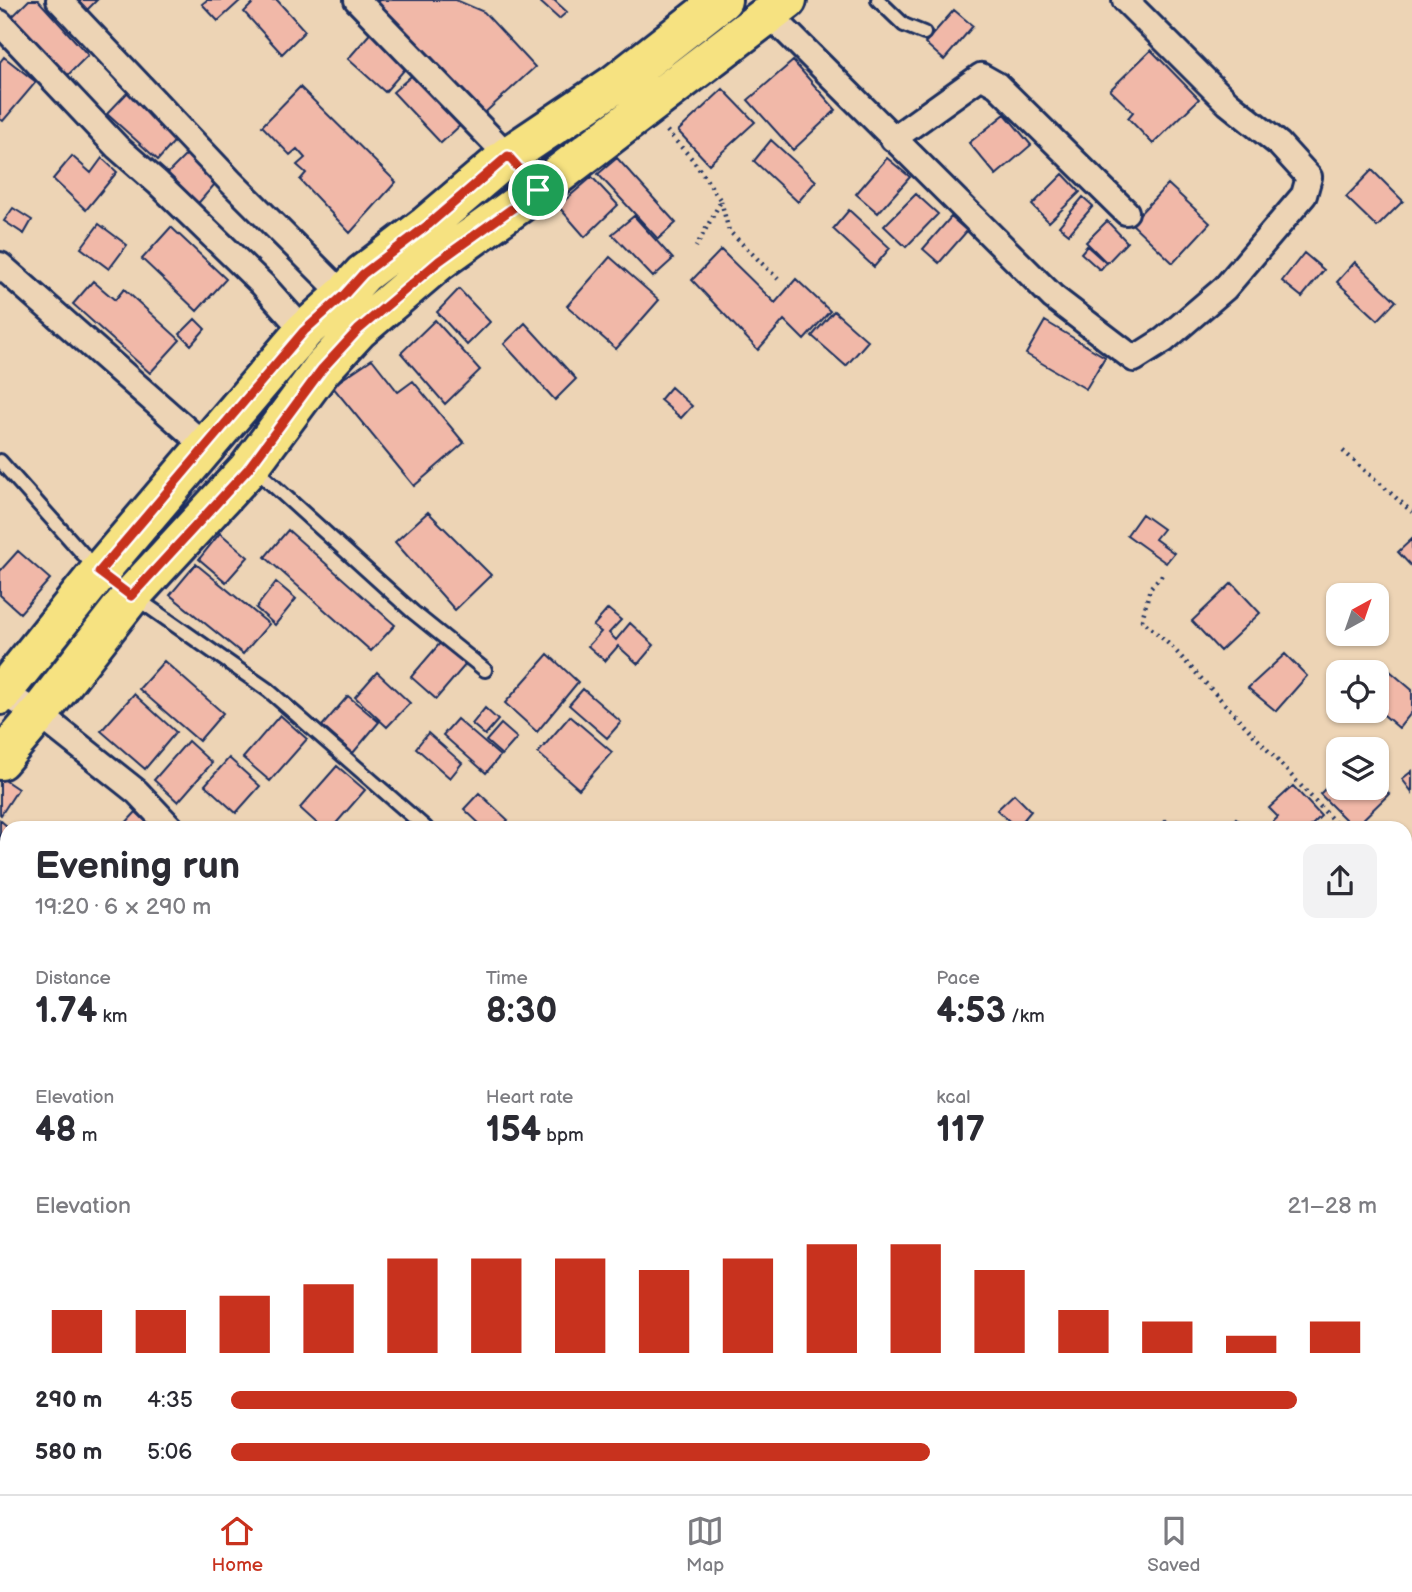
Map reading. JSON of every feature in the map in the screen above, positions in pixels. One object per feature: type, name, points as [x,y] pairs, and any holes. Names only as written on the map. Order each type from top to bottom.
[{"type":"main road","points":[[1,693],[99,572],[304,331],[363,274],[428,225],[508,156],[615,84],[722,0]]},
{"type":"main road","points":[[0,760],[131,596],[248,469],[322,369],[358,330],[439,261],[538,190],[779,7]]},
{"type":"street","points":[[59,0],[230,181],[344,295]]},
{"type":"street","points":[[357,0],[538,190]]},
{"type":"street","points":[[779,7],[893,139],[1053,297],[1134,359],[1164,340],[1225,288],[1304,195],[1309,177],[1279,144],[1228,103],[1125,0]]},
{"type":"street","points":[[0,23],[117,148],[158,183],[263,285],[304,331]]},
{"type":"street","points":[[893,139],[981,76],[997,85],[1126,212]]},
{"type":"street","points":[[0,265],[205,446]]},
{"type":"street","points":[[1,693],[39,714],[137,792],[164,821]]},
{"type":"lane","points":[[878,0],[904,25],[924,33]]},
{"type":"lane","points":[[0,461],[99,572],[268,690],[418,821]]},
{"type":"lane","points":[[248,469],[264,477],[413,612],[485,670]]},
{"type":"path","points":[[661,124],[693,160],[721,201],[729,231],[778,279]]},
{"type":"path","points":[[696,247],[721,201]]},
{"type":"path","points":[[1343,451],[1412,512]]},
{"type":"path","points":[[1162,575],[1150,588],[1142,620],[1172,647],[1334,821]]},
{"type":"building","points":[[29,0],[38,0],[88,55],[65,78],[11,18]]},
{"type":"building","points":[[78,0],[97,0],[87,10]]},
{"type":"building","points":[[207,0],[241,0],[218,21],[202,4]]},
{"type":"building","points":[[256,0],[277,0],[305,31],[282,54],[244,12]]},
{"type":"building","points":[[369,0],[456,0],[484,12],[535,67],[479,118]]},
{"type":"building","points":[[538,0],[554,0],[567,12],[559,19]]},
{"type":"building","points":[[954,10],[973,26],[944,60],[925,43]]},
{"type":"building","points":[[374,29],[412,61],[385,92],[348,59]]},
{"type":"building","points":[[1151,50],[1199,99],[1153,144],[1128,118],[1133,112],[1110,90]]},
{"type":"building","points":[[4,57],[36,82],[3,121],[0,119],[0,62]]},
{"type":"building","points":[[793,61],[836,110],[793,150],[748,100]]},
{"type":"building","points":[[417,71],[464,122],[441,143],[393,92]]},
{"type":"building","points":[[300,87],[396,182],[350,233],[300,180],[306,173],[297,165],[305,158],[297,149],[290,155],[262,126]]},
{"type":"building","points":[[723,89],[755,122],[709,164],[678,131]]},
{"type":"building","points":[[130,90],[180,135],[158,160],[107,114]]},
{"type":"building","points":[[1005,114],[1031,145],[996,175],[969,143]]},
{"type":"building","points":[[771,140],[816,181],[798,202],[754,161]]},
{"type":"building","points":[[187,154],[215,184],[195,207],[165,176]]},
{"type":"building","points":[[72,156],[91,173],[102,158],[117,172],[86,210],[53,179]]},
{"type":"building","points":[[617,158],[676,223],[658,239],[598,174]]},
{"type":"building","points":[[887,158],[910,177],[878,213],[856,194]]},
{"type":"building","points":[[1372,170],[1403,201],[1377,227],[1346,197]]},
{"type":"building","points":[[1063,174],[1080,192],[1049,222],[1032,205]]},
{"type":"building","points":[[592,177],[618,205],[585,237],[558,206]]},
{"type":"building","points":[[1168,184],[1210,223],[1173,263],[1131,223]]},
{"type":"building","points":[[916,194],[938,214],[906,247],[884,226]]},
{"type":"building","points":[[1083,197],[1093,206],[1069,234],[1059,226]]},
{"type":"building","points":[[13,208],[32,220],[24,234],[4,221]]},
{"type":"building","points":[[849,210],[890,248],[874,267],[833,229]]},
{"type":"building","points":[[634,216],[673,259],[653,277],[612,234]]},
{"type":"building","points":[[951,217],[967,231],[939,263],[923,249]]},
{"type":"building","points":[[1107,221],[1127,242],[1107,263],[1086,242]]},
{"type":"building","points":[[99,224],[127,245],[109,269],[81,248]]},
{"type":"building","points":[[171,227],[226,279],[197,311],[142,259]]},
{"type":"building","points":[[1087,246],[1106,263],[1100,270],[1081,253]]},
{"type":"building","points":[[721,250],[775,303],[796,279],[830,311],[804,340],[784,320],[758,350],[692,280]]},
{"type":"building","points":[[1304,253],[1324,270],[1302,297],[1282,281]]},
{"type":"building","points":[[610,257],[659,300],[616,349],[567,306]]},
{"type":"building","points":[[1355,262],[1396,301],[1378,320],[1337,282]]},
{"type":"building","points":[[93,281],[115,300],[124,289],[180,340],[150,373],[73,304]]},
{"type":"building","points":[[459,289],[490,322],[467,345],[437,312]]},
{"type":"building","points":[[834,311],[868,341],[846,366],[812,336]]},
{"type":"building","points":[[195,319],[205,329],[191,345],[180,334]]},
{"type":"building","points":[[435,320],[480,370],[445,404],[401,353]]},
{"type":"building","points":[[1045,321],[1105,357],[1086,389],[1026,354]]},
{"type":"building","points":[[525,323],[576,379],[555,400],[504,344]]},
{"type":"building","points":[[372,359],[398,392],[413,381],[464,443],[414,486],[332,386]]},
{"type":"building","points":[[671,387],[692,406],[681,418],[660,400]]},
{"type":"building","points":[[428,512],[491,575],[455,610],[395,542]]},
{"type":"building","points":[[1142,514],[1163,529],[1155,539],[1174,553],[1166,563],[1127,535]]},
{"type":"building","points":[[288,530],[395,625],[371,651],[265,557]]},
{"type":"building","points":[[220,533],[248,557],[226,582],[199,559]]},
{"type":"building","points":[[1412,539],[1412,567],[1398,552]]},
{"type":"building","points":[[18,551],[50,579],[20,613],[0,595],[0,571]]},
{"type":"building","points":[[196,564],[269,624],[243,654],[170,595]]},
{"type":"building","points":[[276,582],[296,599],[275,625],[256,608]]},
{"type":"building","points":[[1232,583],[1260,613],[1220,651],[1192,621]]},
{"type":"building","points":[[608,609],[621,620],[609,633],[616,640],[630,623],[654,645],[638,664],[618,646],[605,661],[588,646],[601,632],[593,626]]},
{"type":"building","points":[[441,642],[466,664],[436,699],[411,677]]},
{"type":"building","points":[[548,654],[578,682],[537,732],[505,703]]},
{"type":"building","points":[[1285,654],[1307,676],[1276,711],[1248,688]]},
{"type":"building","points":[[164,661],[223,713],[199,741],[139,689]]},
{"type":"building","points":[[377,672],[410,703],[387,727],[355,697]]},
{"type":"building","points":[[1389,672],[1412,690],[1412,712],[1399,728],[1389,719]]},
{"type":"building","points":[[583,689],[621,722],[607,738],[569,705]]},
{"type":"building","points":[[134,694],[176,732],[145,769],[101,731]]},
{"type":"building","points":[[348,696],[379,722],[353,753],[322,726]]},
{"type":"building","points":[[485,708],[498,720],[485,735],[472,724]]},
{"type":"building","points":[[280,715],[307,739],[270,781],[243,758]]},
{"type":"building","points":[[570,716],[612,752],[579,789],[538,753]]},
{"type":"building","points":[[457,719],[500,756],[486,773],[443,735]]},
{"type":"building","points":[[501,724],[517,738],[502,755],[486,741]]},
{"type":"building","points":[[428,733],[462,763],[450,778],[416,748]]},
{"type":"building","points":[[188,741],[212,763],[178,802],[154,780]]},
{"type":"building","points":[[229,758],[260,786],[236,813],[205,785]]},
{"type":"building","points":[[337,766],[365,790],[338,821],[314,821],[300,808]]},
{"type":"building","points":[[1412,771],[1412,792],[1402,779]]},
{"type":"building","points":[[0,777],[18,789],[1,815],[0,814]]},
{"type":"building","points":[[1293,786],[1321,816],[1316,821],[1274,821],[1278,817],[1269,808]]},
{"type":"building","points":[[1326,788],[1326,800],[1320,794]]},
{"type":"building","points":[[479,793],[508,820],[477,821],[464,809]]},
{"type":"building","points":[[1014,794],[1031,811],[1023,821],[1009,821],[997,810]]},
{"type":"building","points":[[1326,800],[1383,800],[1361,821],[1347,821]]},
{"type":"building","points":[[136,812],[146,821],[128,821]]},
{"type":"route","points":[[508,156],[538,190],[439,261],[358,330],[322,369],[248,469],[131,596],[99,572],[304,331],[363,274],[428,225],[508,156]]}]
